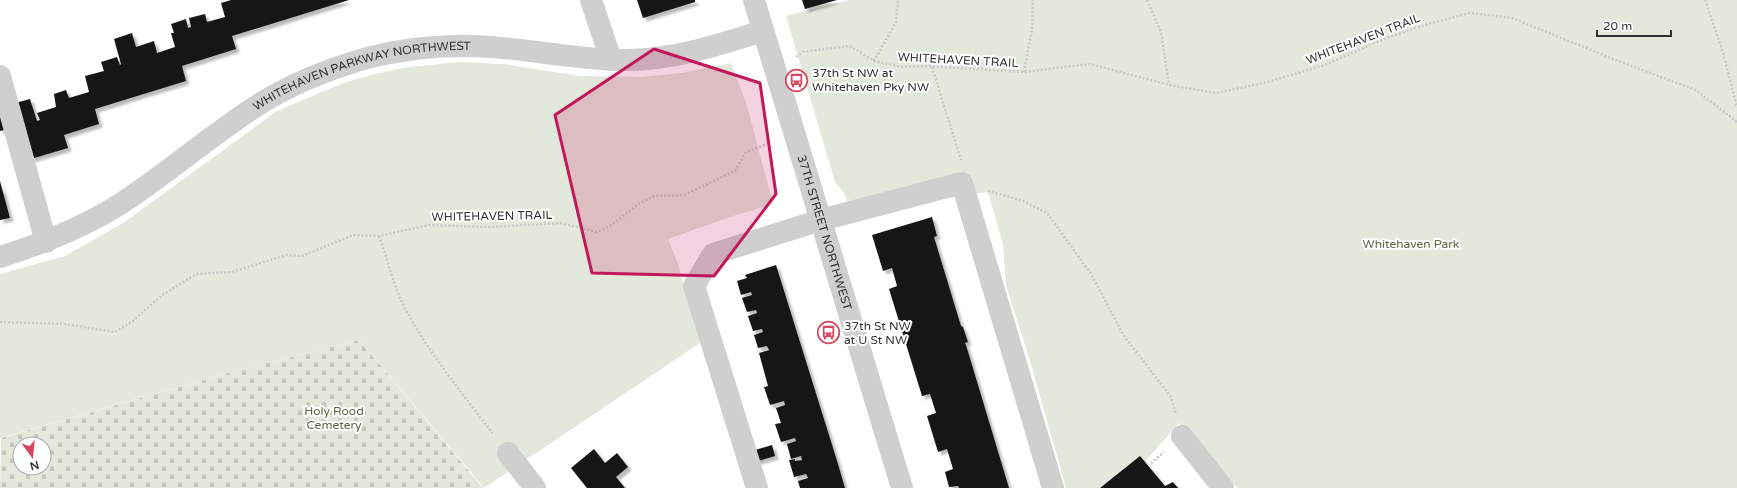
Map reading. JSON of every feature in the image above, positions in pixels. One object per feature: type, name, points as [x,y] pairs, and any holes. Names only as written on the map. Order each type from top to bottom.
[{"type":"street","points":[[591,0],[611,60]]},
{"type":"street","name":"37TH STREET NORTHWEST","points":[[754,0],[902,488]]},
{"type":"street","name":"WHITEHAVEN PARKWAY NORTHWEST","points":[[0,257],[66,234],[116,207],[142,190],[259,104],[298,83],[340,66],[404,49],[444,46],[492,47],[589,59],[628,60],[668,57],[688,53],[763,31]]},
{"type":"street","points":[[0,76],[46,242]]},
{"type":"street","points":[[757,488],[694,286],[713,254],[821,220],[962,183],[1053,488]]},
{"type":"street","points":[[1182,436],[1223,488]]},
{"type":"street","points":[[508,453],[535,488]]},
{"type":"path","points":[[874,61],[896,22],[898,0]]},
{"type":"path","points":[[1024,72],[1032,29],[1033,0]]},
{"type":"path","points":[[1147,0],[1161,32],[1169,85]]},
{"type":"path","points":[[1705,0],[1722,49],[1737,107]]},
{"type":"path","name":"WHITEHAVEN TRAIL","points":[[793,60],[803,52],[850,46],[874,61],[901,67],[932,67],[1024,72],[1090,64],[1169,85],[1216,93],[1264,83],[1325,65],[1386,38],[1428,24],[1470,13],[1512,18],[1621,62],[1696,90],[1737,122]]},
{"type":"path","points":[[932,67],[961,160],[962,183],[1023,201],[1047,213],[1091,274],[1124,336],[1170,397],[1182,436]]},
{"type":"path","name":"WHITEHAVEN TRAIL","points":[[0,322],[65,324],[115,332],[133,321],[161,296],[196,274],[232,272],[286,255],[302,256],[353,235],[379,236],[429,226],[489,227],[561,223],[597,232],[610,226],[639,204],[654,196],[684,195],[734,171],[746,152],[767,144]]},
{"type":"path","points":[[379,236],[401,299],[420,333],[450,376],[508,453]]},
{"type":"highlighted area","points":[[654,49],[760,83],[776,194],[714,276],[592,273],[555,115]]},
{"type":"green space","name":"Whitehaven Park","points":[[849,0],[1737,0],[1737,488],[1237,488],[1179,423],[1141,466],[1108,488],[1066,488],[1030,361],[1006,285],[1003,244],[988,192],[941,199],[853,221],[845,194],[835,182],[786,16]]},
{"type":"green space","points":[[460,62],[503,64],[580,76],[639,77],[682,73],[731,63],[747,106],[773,204],[730,217],[668,239],[678,264],[700,343],[484,488],[359,340],[231,372],[0,438],[0,274],[65,256],[126,221],[277,111],[343,83],[375,74],[408,67]]},
{"type":"green space","name":"Holy Rood Cemetery","points":[[359,340],[483,488],[0,488],[1,438],[231,372]]},
{"type":"building","points":[[231,0],[349,0],[232,36],[236,49],[182,66],[186,81],[95,109],[99,124],[64,135],[68,148],[31,159],[15,103],[30,99],[37,121],[40,120],[37,113],[56,107],[54,94],[66,90],[69,98],[89,92],[85,76],[104,71],[101,62],[117,57],[120,65],[121,64],[114,39],[132,33],[136,47],[154,41],[157,53],[175,47],[171,33],[174,33],[171,24],[186,19],[188,28],[191,27],[189,18],[205,14],[207,22],[225,17],[221,3]]},
{"type":"building","points":[[637,0],[695,0],[695,2],[643,18]]},
{"type":"building","points":[[802,0],[837,0],[805,9]]},
{"type":"building","points":[[0,115],[5,130],[0,131]]},
{"type":"building","points":[[0,181],[10,218],[0,220]]},
{"type":"building","points":[[932,217],[937,236],[934,237],[961,326],[963,327],[968,342],[965,343],[1009,488],[949,487],[945,472],[953,469],[947,449],[938,452],[927,416],[936,413],[930,394],[922,396],[889,289],[897,286],[892,268],[883,271],[872,235]]},
{"type":"building","points":[[776,265],[845,488],[800,488],[798,481],[808,478],[806,474],[794,477],[789,460],[802,460],[801,456],[791,459],[787,444],[796,441],[795,438],[781,442],[775,424],[781,423],[776,408],[785,405],[784,401],[770,405],[764,387],[768,386],[759,353],[769,350],[767,346],[758,348],[754,335],[763,332],[762,329],[753,331],[748,316],[757,313],[756,310],[747,312],[742,298],[752,295],[751,292],[741,295],[737,281],[747,278],[745,275]]},
{"type":"building","points":[[772,445],[775,456],[755,462],[752,451]]},
{"type":"building","points":[[594,449],[605,463],[617,453],[628,467],[616,477],[625,488],[587,488],[571,468]]},
{"type":"building","points":[[1140,456],[1165,486],[1173,482],[1178,488],[1100,488]]},
{"type":"place","name":"37th St NW at Whitehaven Pky NW","points":[[797,80]]},
{"type":"place","name":"37th St NW at U St NW","points":[[828,333]]}]
